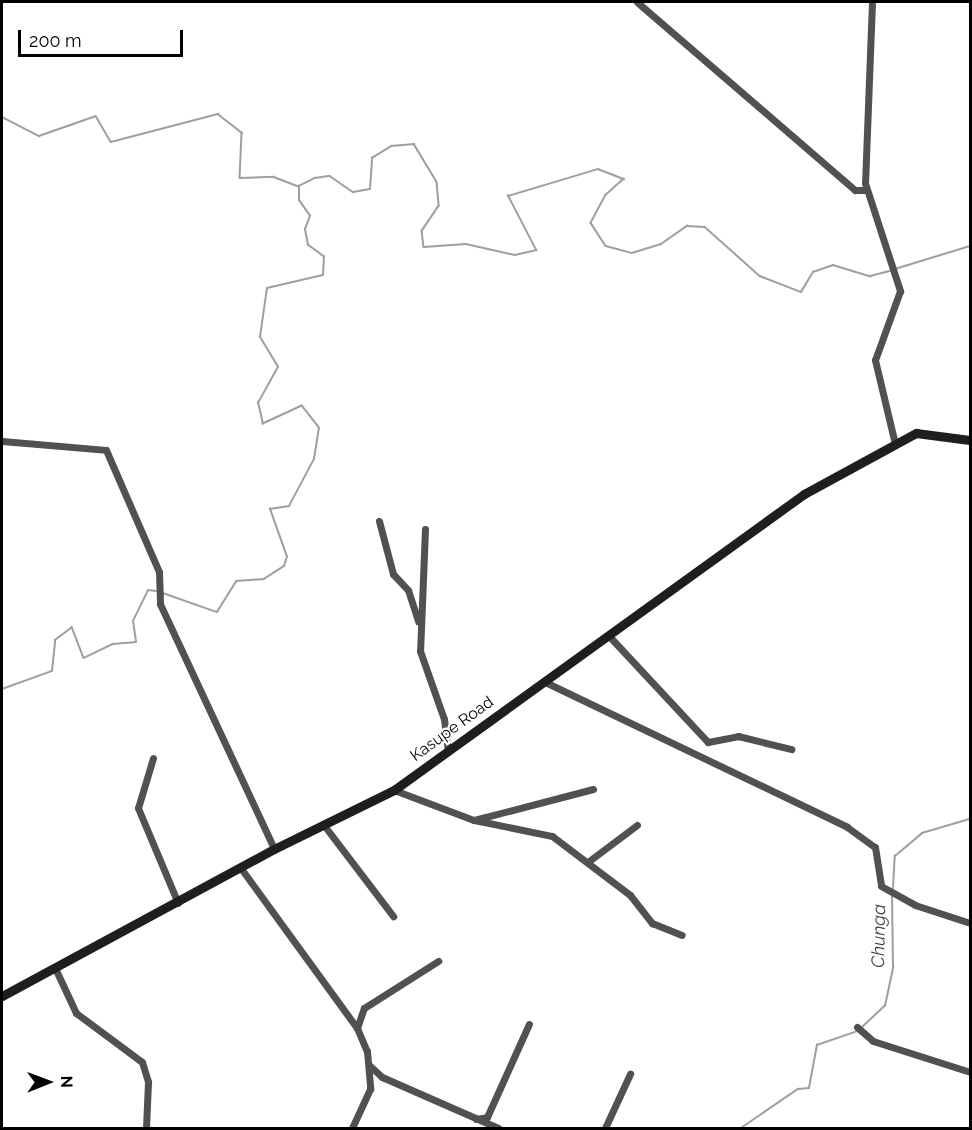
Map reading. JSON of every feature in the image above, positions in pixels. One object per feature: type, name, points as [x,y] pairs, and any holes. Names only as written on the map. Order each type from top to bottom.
[{"type":"street","points":[[637,2],[855,190],[866,190]]},
{"type":"street","points":[[872,2],[866,190],[896,276],[899,300],[875,360],[895,444]]},
{"type":"street","name":"Kasupe Road","points":[[2,996],[178,903],[273,849],[394,790],[804,494],[916,434],[970,440]]},
{"type":"street","points":[[2,441],[106,450],[159,572],[160,604],[273,849]]},
{"type":"street","points":[[380,520],[393,574],[411,596],[420,633]]},
{"type":"street","points":[[425,529],[420,633],[423,667],[444,719],[448,750]]},
{"type":"street","points":[[609,636],[708,742],[738,736],[791,749]]},
{"type":"street","points":[[545,682],[866,838],[874,847],[876,879],[902,894],[915,905],[970,922]]},
{"type":"street","points":[[153,758],[138,808],[178,903]]},
{"type":"street","points":[[474,820],[593,789]]},
{"type":"street","points":[[394,790],[474,820],[552,836],[589,861],[630,895],[652,923],[682,935]]},
{"type":"street","points":[[323,824],[393,916]]},
{"type":"street","points":[[589,861],[637,825]]},
{"type":"street","points":[[240,867],[357,1028],[369,1065],[370,1089],[352,1128]]},
{"type":"street","points":[[357,1028],[364,1008],[438,961]]},
{"type":"street","points":[[55,968],[76,1012],[141,1062],[148,1082],[146,1128]]},
{"type":"street","points":[[474,1119],[487,1117],[529,1024]]},
{"type":"street","points":[[860,1029],[873,1041],[970,1071]]},
{"type":"street","points":[[369,1065],[382,1077],[498,1128]]},
{"type":"street","points":[[605,1128],[630,1074]]},
{"type":"waterway","points":[[2,117],[39,136],[96,116],[111,142],[218,114],[242,133],[240,178],[274,177],[298,186]]},
{"type":"waterway","points":[[163,593],[217,612],[236,581],[264,579],[284,566],[287,557],[270,509],[289,506],[314,459],[319,428],[302,406],[263,424],[258,403],[278,367],[260,337],[267,288],[323,275],[324,257],[308,245],[305,229],[310,216],[299,200],[299,186],[315,178],[330,176],[353,192],[370,189],[372,158],[391,146],[414,144],[437,182],[439,206],[422,231],[424,247],[466,244],[515,255],[536,250],[508,196],[598,169],[624,179],[606,195],[591,223],[606,246],[632,253],[661,244],[687,226],[705,227],[760,276],[801,292],[813,272],[833,265],[870,276],[890,271]]},
{"type":"waterway","points":[[895,269],[970,246]]},
{"type":"waterway","points":[[2,689],[52,671],[55,640],[72,627],[84,658],[113,644],[136,642],[133,621],[148,590],[156,591]]},
{"type":"waterway","name":"Chunga","points":[[893,889],[895,856],[922,833],[970,819]]},
{"type":"waterway","name":"Chunga","points":[[861,1028],[885,1006],[893,967],[892,897]]},
{"type":"waterway","name":"Chunga","points":[[741,1128],[798,1089],[809,1088],[817,1045],[858,1031]]}]
